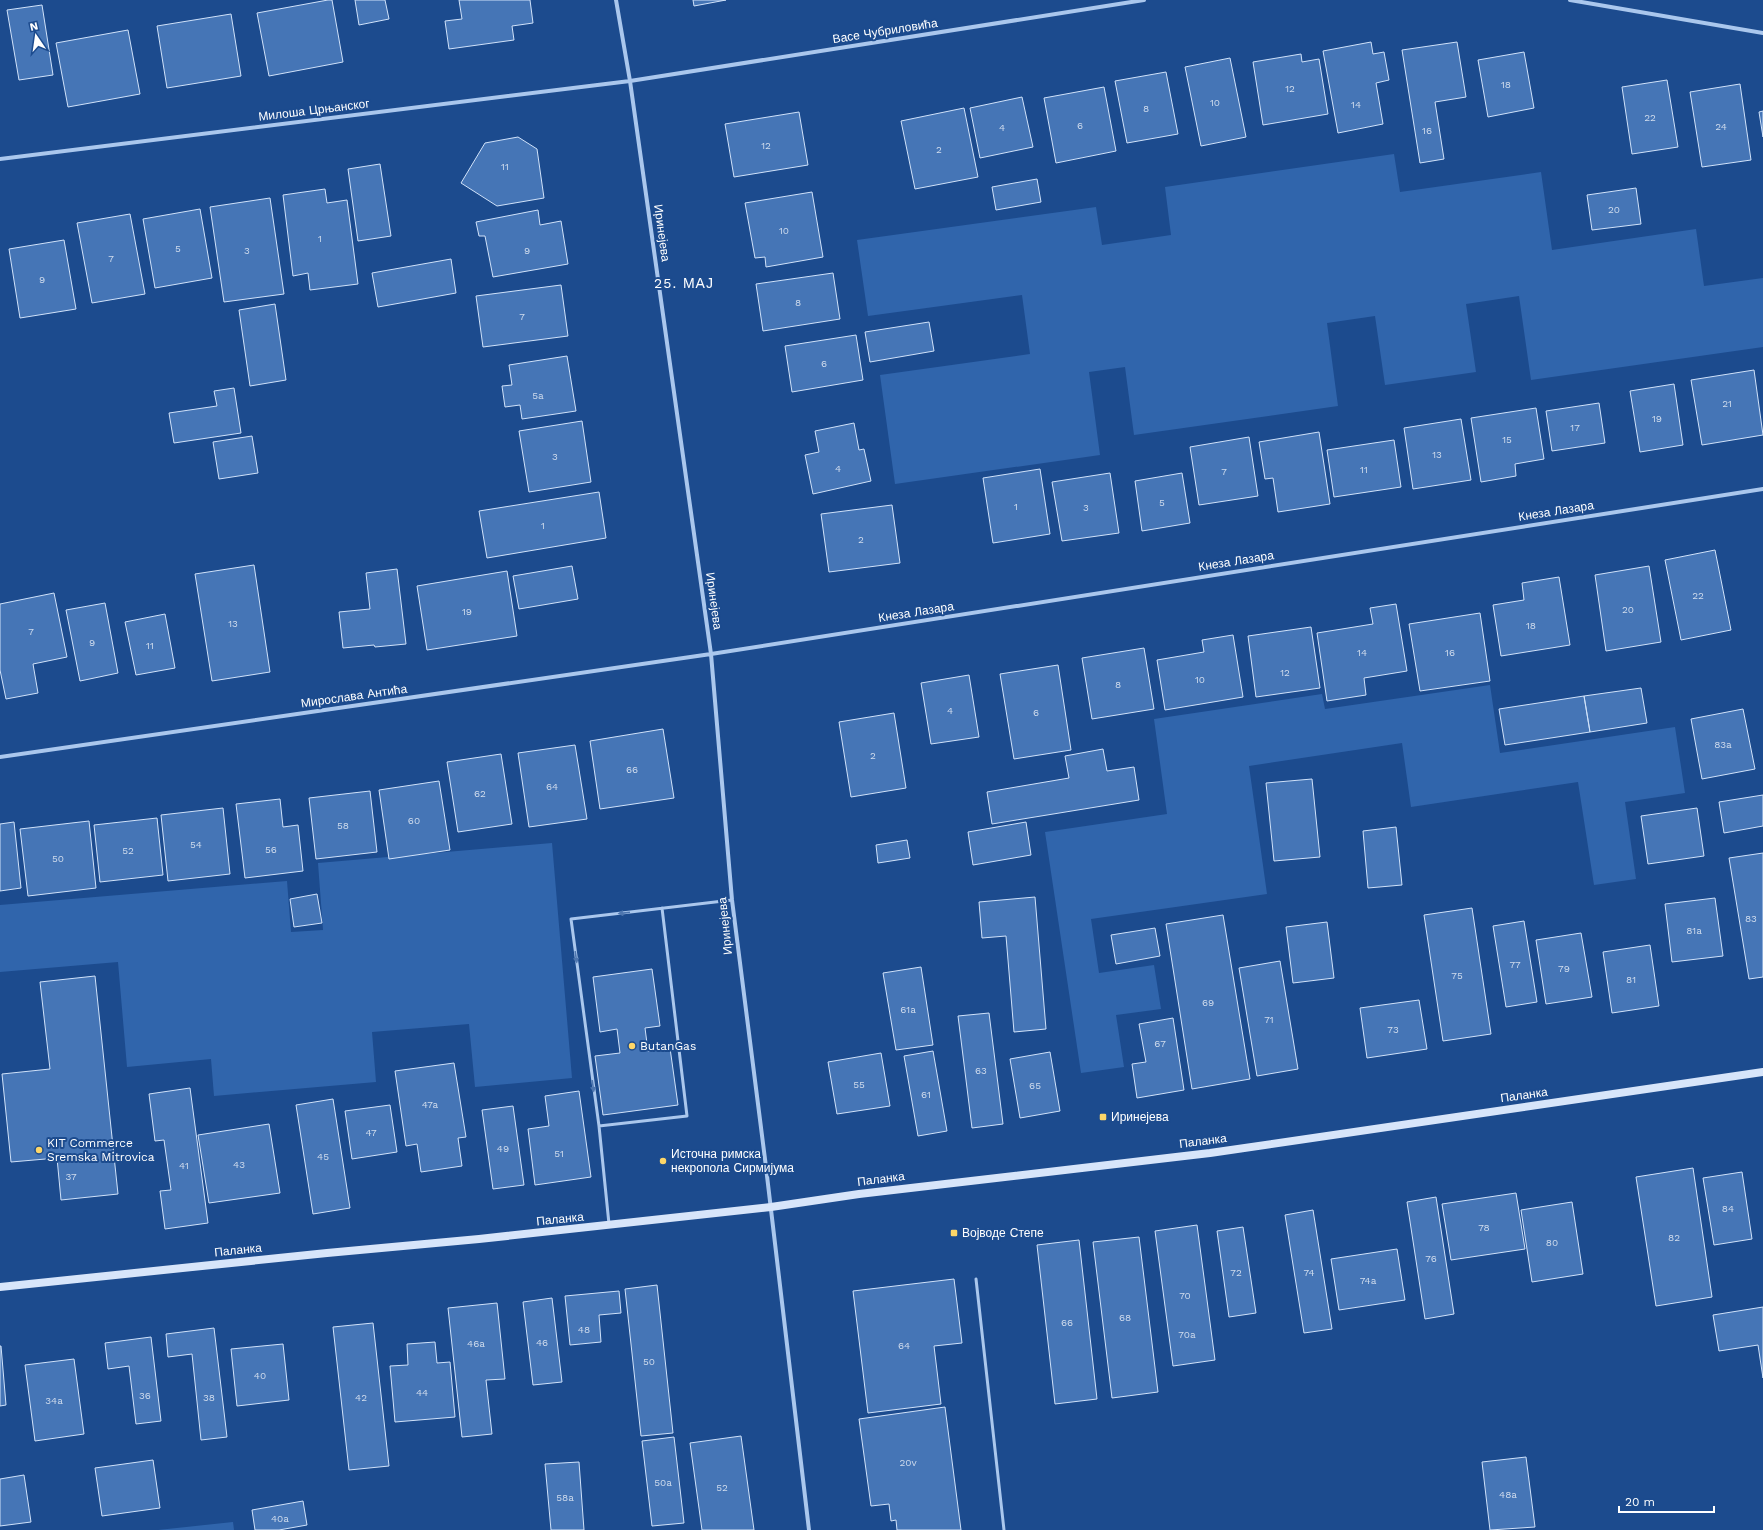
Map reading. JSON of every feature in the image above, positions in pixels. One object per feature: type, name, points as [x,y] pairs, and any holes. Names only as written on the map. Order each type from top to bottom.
[{"type":"main road","name":"Паланка","points":[[0,1287],[327,1253],[609,1226],[771,1207],[859,1194],[1210,1153],[1763,1072]]},
{"type":"street","name":"Иринејева","points":[[616,0],[630,82],[711,654],[732,900],[771,1207]]},
{"type":"street","name":"Васе Чубриловића","points":[[630,82],[1144,0]]},
{"type":"street","points":[[1570,0],[1763,33]]},
{"type":"street","name":"Милоша Црњанског","points":[[0,159],[630,82]]},
{"type":"street","name":"Кнеза Лазара","points":[[711,654],[1763,489]]},
{"type":"street","name":"Мирослава Антића","points":[[0,757],[711,654]]},
{"type":"street","points":[[771,1207],[809,1530]]},
{"type":"lane","points":[[609,1226],[599,1126],[571,919],[732,900]]},
{"type":"lane","points":[[599,1126],[687,1116],[662,908]]},
{"type":"lane","points":[[976,1279],[1004,1530]]},
{"type":"shaded area","points":[[1394,154],[1400,192],[1541,172],[1552,250],[1696,229],[1704,286],[1763,278],[1763,347],[1531,380],[1519,296],[1466,304],[1476,372],[1385,385],[1375,316],[1327,323],[1338,406],[1134,435],[1125,367],[1089,372],[1100,455],[895,484],[880,375],[1030,354],[1022,295],[868,316],[857,240],[1096,207],[1102,245],[1171,235],[1165,187]]},
{"type":"shaded area","points":[[1490,685],[1500,753],[1675,727],[1685,793],[1625,802],[1636,879],[1594,885],[1578,782],[1411,807],[1402,743],[1249,766],[1267,894],[1091,919],[1099,973],[1154,965],[1161,1009],[1116,1015],[1124,1067],[1081,1073],[1045,832],[1167,814],[1154,719],[1322,694],[1325,709]]},
{"type":"shaded area","points":[[552,843],[572,1078],[475,1087],[469,1024],[372,1032],[376,1082],[214,1096],[211,1059],[127,1067],[118,962],[0,972],[0,905],[287,881],[291,932],[323,930],[318,863]]},
{"type":"shaded area","points":[[233,1522],[234,1530],[158,1530]]},
{"type":"building","points":[[332,0],[343,62],[269,76],[257,13]]},
{"type":"building","points":[[355,0],[385,0],[389,19],[359,25]]},
{"type":"building","points":[[459,0],[530,0],[533,23],[512,26],[514,40],[449,49],[445,21],[462,19]]},
{"type":"building","points":[[693,0],[726,0],[694,6]]},
{"type":"building","points":[[42,5],[53,75],[19,80],[7,10]]},
{"type":"building","points":[[231,14],[241,76],[167,88],[157,26]]},
{"type":"building","points":[[128,30],[140,94],[68,107],[56,43]]},
{"type":"building","points":[[1371,42],[1373,54],[1384,52],[1389,80],[1376,83],[1383,124],[1338,133],[1323,51]]},
{"type":"building","points":[[1457,42],[1466,97],[1435,102],[1444,159],[1420,163],[1402,50]]},
{"type":"building","points":[[1524,52],[1534,108],[1488,117],[1478,60]]},
{"type":"building","points":[[1301,54],[1302,62],[1319,59],[1328,114],[1263,125],[1253,62]]},
{"type":"building","points":[[1230,58],[1246,137],[1201,146],[1185,67]]},
{"type":"building","points":[[1166,72],[1178,134],[1127,143],[1115,81]]},
{"type":"building","points":[[1667,80],[1678,147],[1632,154],[1622,87]]},
{"type":"building","points":[[1740,84],[1751,160],[1702,167],[1690,92]]},
{"type":"building","points":[[1104,87],[1116,151],[1056,163],[1044,98]]},
{"type":"building","points":[[1022,97],[1033,147],[980,158],[970,108]]},
{"type":"building","points":[[964,108],[978,177],[915,189],[901,121]]},
{"type":"building","points":[[1763,111],[1763,137],[1759,112]]},
{"type":"building","points":[[799,112],[808,165],[734,177],[725,124]]},
{"type":"building","points":[[518,137],[537,149],[544,198],[497,206],[461,183],[485,143]]},
{"type":"building","points":[[380,164],[391,236],[358,241],[348,169]]},
{"type":"building","points":[[1037,179],[1041,202],[996,210],[992,187]]},
{"type":"building","points":[[1636,188],[1641,224],[1592,230],[1587,195]]},
{"type":"building","points":[[325,189],[327,203],[347,200],[358,284],[310,290],[308,273],[293,276],[283,195]]},
{"type":"building","points":[[812,192],[823,257],[766,267],[765,257],[755,258],[745,203]]},
{"type":"building","points":[[270,198],[284,294],[224,302],[210,207]]},
{"type":"building","points":[[200,209],[212,278],[155,288],[143,219]]},
{"type":"building","points":[[538,210],[540,225],[561,221],[568,264],[493,277],[485,236],[479,236],[476,222]]},
{"type":"building","points":[[130,214],[145,294],[92,303],[77,223]]},
{"type":"building","points":[[64,240],[76,309],[20,318],[9,249]]},
{"type":"building","points":[[451,259],[456,293],[378,307],[372,273]]},
{"type":"building","points":[[833,273],[840,319],[763,331],[756,284]]},
{"type":"building","points":[[561,285],[568,336],[483,347],[476,296]]},
{"type":"building","points":[[275,304],[286,380],[250,386],[239,310]]},
{"type":"building","points":[[929,322],[934,351],[870,362],[865,332]]},
{"type":"building","points":[[856,335],[863,380],[792,392],[785,346]]},
{"type":"building","points":[[567,356],[576,411],[522,419],[520,405],[505,407],[502,386],[512,385],[509,365]]},
{"type":"building","points":[[1754,370],[1763,435],[1702,445],[1691,380]]},
{"type":"building","points":[[1674,384],[1683,445],[1640,452],[1630,391]]},
{"type":"building","points":[[234,388],[241,433],[174,443],[169,413],[217,406],[214,391]]},
{"type":"building","points":[[1599,403],[1605,443],[1552,451],[1546,411]]},
{"type":"building","points":[[1536,408],[1544,459],[1515,464],[1516,476],[1481,482],[1471,418]]},
{"type":"building","points":[[1461,419],[1471,480],[1413,489],[1404,428]]},
{"type":"building","points":[[582,421],[591,482],[529,492],[519,431]]},
{"type":"building","points":[[854,423],[859,450],[864,449],[871,481],[813,494],[805,455],[819,452],[815,431]]},
{"type":"building","points":[[1319,432],[1330,504],[1278,512],[1273,478],[1265,479],[1259,442]]},
{"type":"building","points":[[252,436],[258,473],[219,479],[213,442]]},
{"type":"building","points":[[1249,437],[1258,496],[1199,505],[1190,447]]},
{"type":"building","points":[[1394,440],[1401,487],[1334,497],[1327,450]]},
{"type":"building","points":[[1040,469],[1050,534],[993,543],[983,478]]},
{"type":"building","points":[[1110,473],[1119,533],[1062,541],[1052,482]]},
{"type":"building","points":[[1182,473],[1190,523],[1142,531],[1135,481]]},
{"type":"building","points":[[599,492],[606,538],[487,558],[479,511]]},
{"type":"building","points":[[892,505],[900,563],[829,572],[821,514]]},
{"type":"building","points":[[1715,550],[1731,630],[1681,640],[1665,560]]},
{"type":"building","points":[[254,565],[270,672],[212,681],[195,574]]},
{"type":"building","points":[[572,566],[578,599],[519,609],[513,576]]},
{"type":"building","points":[[1649,566],[1661,642],[1606,651],[1595,575]]},
{"type":"building","points":[[397,569],[406,644],[343,648],[339,612],[370,609],[366,573]]},
{"type":"building","points":[[507,571],[517,636],[427,650],[417,586]]},
{"type":"building","points":[[1559,577],[1570,645],[1501,656],[1493,605],[1524,600],[1522,583]]},
{"type":"building","points":[[54,593],[67,657],[33,664],[38,693],[6,699],[0,670],[0,604]]},
{"type":"building","points":[[105,603],[118,673],[80,681],[66,610]]},
{"type":"building","points":[[1396,604],[1407,671],[1364,678],[1366,695],[1327,701],[1317,633],[1373,624],[1370,608]]},
{"type":"building","points":[[1480,613],[1490,681],[1420,691],[1409,624]]},
{"type":"building","points":[[165,614],[175,668],[136,675],[125,622]]},
{"type":"building","points":[[1311,627],[1320,688],[1256,697],[1248,636]]},
{"type":"building","points":[[1233,635],[1243,697],[1165,710],[1157,660],[1204,652],[1202,640]]},
{"type":"building","points":[[1144,648],[1154,709],[1092,719],[1082,658]]},
{"type":"building","points":[[1058,665],[1071,750],[1014,759],[1000,674]]},
{"type":"building","points":[[969,675],[979,737],[931,744],[921,683]]},
{"type":"building","points":[[1641,688],[1647,723],[1590,732],[1584,696]]},
{"type":"building","points":[[1584,696],[1590,732],[1505,745],[1499,709]]},
{"type":"building","points":[[1743,709],[1755,769],[1702,779],[1691,719]]},
{"type":"building","points":[[894,713],[906,788],[851,797],[839,722]]},
{"type":"building","points":[[663,729],[674,798],[600,809],[590,741]]},
{"type":"building","points":[[575,745],[587,819],[529,827],[518,753]]},
{"type":"building","points":[[1103,749],[1107,771],[1134,767],[1139,800],[992,824],[987,792],[1069,778],[1065,756]]},
{"type":"building","points":[[501,754],[512,824],[458,832],[447,762]]},
{"type":"building","points":[[1312,779],[1320,857],[1274,861],[1266,783]]},
{"type":"building","points":[[439,781],[450,850],[389,859],[379,790]]},
{"type":"building","points":[[370,791],[377,852],[316,859],[309,798]]},
{"type":"building","points":[[1763,795],[1763,826],[1724,833],[1719,802]]},
{"type":"building","points":[[280,799],[283,827],[298,825],[303,871],[245,878],[236,804]]},
{"type":"building","points":[[223,808],[230,874],[168,881],[161,815]]},
{"type":"building","points":[[1697,808],[1704,856],[1648,864],[1641,816]]},
{"type":"building","points":[[157,818],[163,875],[100,882],[94,825]]},
{"type":"building","points":[[89,821],[96,888],[28,896],[20,829]]},
{"type":"building","points":[[14,822],[21,888],[0,891],[0,824]]},
{"type":"building","points":[[1026,822],[1031,855],[973,865],[968,832]]},
{"type":"building","points":[[1396,827],[1402,885],[1368,888],[1363,831]]},
{"type":"building","points":[[907,840],[910,858],[878,863],[876,845]]},
{"type":"building","points":[[1763,853],[1763,977],[1749,979],[1729,858]]},
{"type":"building","points":[[317,894],[322,923],[294,927],[290,899]]},
{"type":"building","points":[[1035,897],[1046,1029],[1014,1032],[1006,936],[982,938],[979,902]]},
{"type":"building","points":[[1715,898],[1723,956],[1672,962],[1665,904]]},
{"type":"building","points":[[1472,908],[1491,1034],[1443,1041],[1424,915]]},
{"type":"building","points":[[1223,915],[1250,1079],[1192,1089],[1166,924]]},
{"type":"building","points":[[1524,921],[1537,1002],[1506,1007],[1493,926]]},
{"type":"building","points":[[1327,922],[1334,978],[1293,983],[1286,927]]},
{"type":"building","points":[[1155,928],[1160,956],[1116,964],[1111,935]]},
{"type":"building","points":[[1581,933],[1592,997],[1546,1004],[1536,940]]},
{"type":"building","points":[[1650,945],[1659,1006],[1612,1013],[1603,952]]},
{"type":"building","points":[[1280,961],[1298,1069],[1257,1076],[1239,968]]},
{"type":"building","points":[[921,967],[933,1045],[896,1050],[883,973]]},
{"type":"building","points":[[652,969],[660,1026],[645,1028],[648,1051],[670,1048],[678,1105],[603,1115],[595,1056],[620,1053],[617,1029],[600,1032],[593,977]]},
{"type":"building","points":[[95,976],[118,1194],[61,1200],[57,1158],[11,1162],[2,1074],[50,1069],[40,982]]},
{"type":"building","points":[[1419,1000],[1427,1049],[1367,1058],[1360,1008]]},
{"type":"building","points":[[989,1013],[1003,1124],[972,1128],[958,1016]]},
{"type":"building","points":[[1173,1018],[1184,1090],[1137,1098],[1132,1064],[1146,1062],[1139,1024]]},
{"type":"building","points":[[933,1051],[947,1131],[918,1136],[904,1056]]},
{"type":"building","points":[[1050,1052],[1060,1111],[1020,1118],[1010,1059]]},
{"type":"building","points":[[881,1053],[890,1106],[837,1114],[828,1062]]},
{"type":"building","points":[[454,1063],[466,1137],[458,1138],[462,1166],[421,1172],[417,1144],[406,1146],[395,1071]]},
{"type":"building","points":[[190,1088],[208,1223],[165,1229],[160,1191],[171,1190],[164,1140],[155,1141],[149,1094]]},
{"type":"building","points":[[579,1091],[591,1177],[535,1185],[528,1129],[549,1126],[545,1096]]},
{"type":"building","points":[[333,1099],[350,1208],[313,1214],[296,1105]]},
{"type":"building","points":[[390,1105],[397,1152],[352,1159],[345,1111]]},
{"type":"building","points":[[513,1106],[524,1185],[493,1189],[482,1110]]},
{"type":"building","points":[[269,1124],[280,1193],[209,1203],[198,1135]]},
{"type":"building","points":[[1693,1168],[1712,1297],[1656,1306],[1636,1177]]},
{"type":"building","points":[[1742,1172],[1752,1239],[1714,1245],[1703,1178]]},
{"type":"building","points":[[1516,1193],[1525,1249],[1451,1260],[1442,1204]]},
{"type":"building","points":[[1436,1197],[1454,1314],[1425,1319],[1407,1202]]},
{"type":"building","points":[[1572,1202],[1583,1274],[1532,1282],[1521,1210]]},
{"type":"building","points":[[1313,1210],[1332,1329],[1304,1333],[1285,1215]]},
{"type":"building","points":[[1197,1225],[1215,1360],[1173,1366],[1155,1231]]},
{"type":"building","points":[[1243,1227],[1256,1313],[1229,1317],[1217,1231]]},
{"type":"building","points":[[1139,1237],[1158,1392],[1112,1398],[1093,1242]]},
{"type":"building","points":[[1079,1240],[1097,1399],[1055,1404],[1037,1245]]},
{"type":"building","points":[[1397,1249],[1405,1300],[1339,1310],[1331,1259]]},
{"type":"building","points":[[954,1279],[962,1343],[934,1346],[941,1404],[868,1413],[853,1291]]},
{"type":"building","points":[[657,1285],[673,1433],[641,1436],[625,1289]]},
{"type":"building","points":[[619,1291],[621,1313],[599,1315],[601,1342],[570,1345],[565,1296]]},
{"type":"building","points":[[552,1298],[562,1382],[533,1385],[523,1302]]},
{"type":"building","points":[[497,1303],[505,1379],[486,1380],[492,1434],[462,1437],[448,1308]]},
{"type":"building","points":[[1763,1307],[1763,1378],[1758,1345],[1719,1351],[1713,1315]]},
{"type":"building","points":[[373,1323],[389,1466],[349,1470],[333,1327]]},
{"type":"building","points":[[214,1328],[227,1437],[201,1440],[192,1354],[168,1357],[166,1334]]},
{"type":"building","points":[[151,1337],[161,1421],[136,1424],[129,1366],[108,1369],[105,1343]]},
{"type":"building","points":[[435,1342],[437,1363],[450,1362],[455,1417],[395,1422],[390,1366],[408,1365],[407,1344]]},
{"type":"building","points":[[283,1344],[289,1400],[237,1406],[231,1349]]},
{"type":"building","points":[[0,1346],[6,1405],[0,1406]]},
{"type":"building","points":[[74,1359],[84,1434],[35,1441],[25,1365]]},
{"type":"building","points":[[945,1407],[961,1530],[897,1530],[896,1520],[891,1521],[889,1504],[871,1506],[859,1419]]},
{"type":"building","points":[[741,1436],[754,1530],[702,1530],[690,1443]]},
{"type":"building","points":[[674,1437],[684,1523],[652,1526],[642,1441]]},
{"type":"building","points":[[1526,1457],[1535,1527],[1490,1530],[1482,1462]]},
{"type":"building","points":[[153,1460],[160,1508],[102,1516],[95,1468]]},
{"type":"building","points":[[579,1462],[584,1530],[551,1530],[545,1464]]},
{"type":"building","points":[[24,1475],[31,1522],[0,1526],[0,1479]]},
{"type":"building","points":[[303,1501],[307,1525],[279,1530],[255,1530],[252,1510]]},
{"type":"place","name":"ButanGas","points":[[632,1046]]},
{"type":"place","name":"Иринејева","points":[[1103,1117]]},
{"type":"place","name":"KIT Commerce Sremska Mitrovica","points":[[39,1150]]},
{"type":"place","name":"Источна римска некропола Сирмијума","points":[[663,1161]]},
{"type":"place","name":"Војводе Степе","points":[[954,1233]]},
{"type":"district","name":"25. МАЈ","points":[[684,283]]}]
